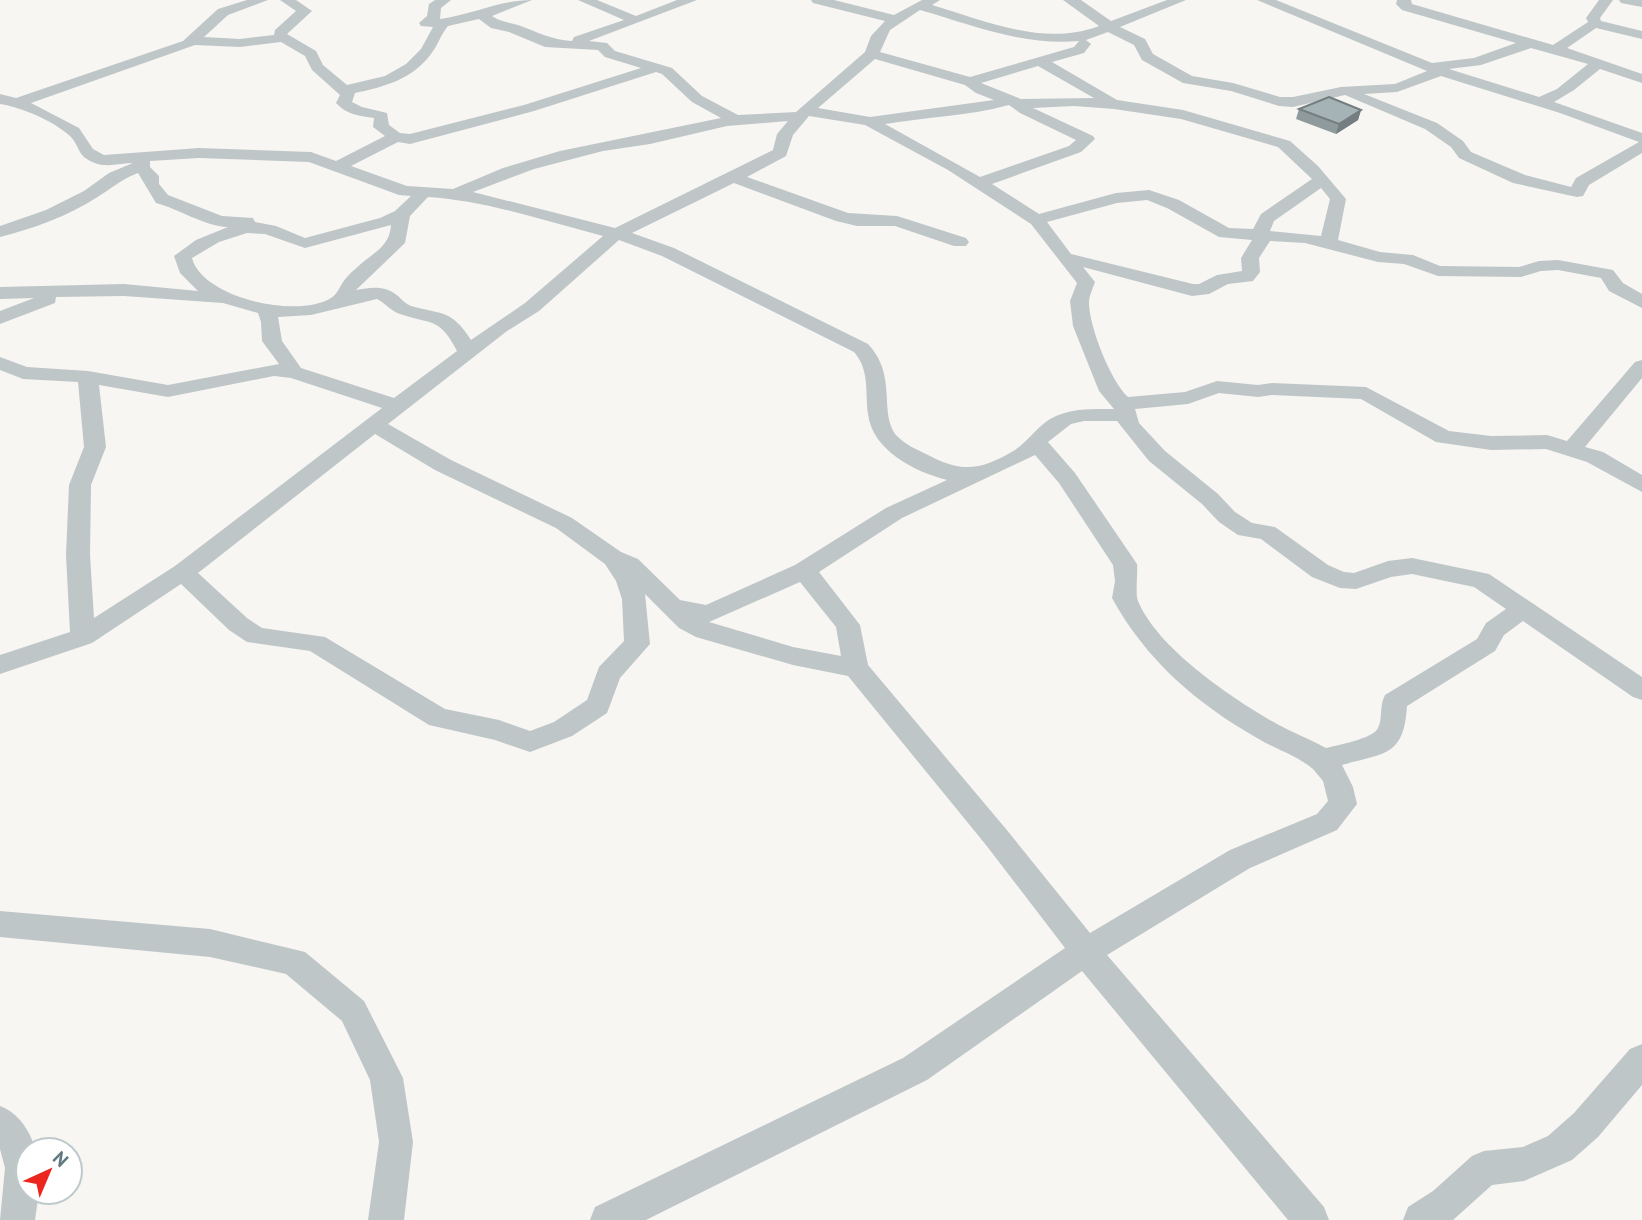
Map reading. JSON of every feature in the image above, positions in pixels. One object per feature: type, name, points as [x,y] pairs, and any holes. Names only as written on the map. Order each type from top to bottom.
[{"type":"street","points":[[194,41],[223,12],[261,0]]},
{"type":"street","points":[[287,0],[305,11],[280,33],[280,36],[311,54],[317,66],[348,94],[344,103],[347,106],[358,113],[382,116],[381,127],[396,137]]},
{"type":"street","points":[[444,0],[434,7],[434,17],[426,23],[444,22],[505,8],[525,0]]},
{"type":"street","points":[[584,0],[635,20]]},
{"type":"street","points":[[560,45],[606,32],[690,0]]},
{"type":"street","points":[[818,0],[895,19]]},
{"type":"street","points":[[1070,0],[1085,6],[1109,27],[1140,42],[1147,57],[1154,63],[1196,82],[1233,87],[1293,102],[1341,91],[1396,88],[1434,69],[1476,62],[1528,44]]},
{"type":"street","points":[[0,665],[83,637],[184,572],[467,351],[532,306],[590,252],[687,197],[735,178],[780,153],[785,134],[802,114],[872,54],[878,36],[895,19],[926,3],[1024,36],[1056,39],[1083,37],[1179,0]]},
{"type":"street","points":[[1264,0],[1434,69],[1642,138]]},
{"type":"street","points":[[1404,0],[1403,4],[1406,6],[1528,44],[1556,49],[1642,79]]},
{"type":"street","points":[[1595,24],[1593,18],[1606,0]]},
{"type":"street","points":[[1626,0],[1642,3]]},
{"type":"street","points":[[479,13],[496,25],[513,28],[550,44],[602,46],[610,54],[628,57],[667,71],[697,99],[736,120]]},
{"type":"street","points":[[345,90],[384,82],[409,67],[426,51],[435,32],[444,22]]},
{"type":"street","points":[[1556,49],[1584,28],[1595,24],[1642,36]]},
{"type":"street","points":[[970,82],[1079,50],[1084,46],[1083,37]]},
{"type":"street","points":[[20,102],[194,41],[240,43],[283,38]]},
{"type":"street","points":[[872,54],[970,82],[981,90],[1087,139],[1075,149],[978,183]]},
{"type":"street","points":[[1041,62],[1114,104]]},
{"type":"street","points":[[1537,102],[1551,99],[1597,64]]},
{"type":"street","points":[[336,167],[396,137],[421,138],[529,108],[654,68]]},
{"type":"street","points":[[1341,91],[1431,127],[1457,144],[1465,155],[1519,179],[1573,192],[1577,192],[1582,182],[1642,146]]},
{"type":"street","points":[[824,94],[848,116]]},
{"type":"street","points":[[0,99],[20,102],[77,134],[86,152],[92,157],[112,160],[160,155],[274,154],[311,157],[383,184],[422,194],[455,194],[491,200],[543,217],[618,234],[668,252],[861,348],[871,356],[878,379],[876,396],[886,436],[896,447],[936,470],[956,477],[979,474]]},
{"type":"street","points":[[870,122],[935,111],[1013,103],[1074,101],[1114,104],[1183,115],[1284,144],[1297,153],[1320,181],[1331,187],[1338,199],[1328,243]]},
{"type":"street","points":[[455,194],[506,172],[561,156],[736,120],[802,114],[848,116],[870,122],[1037,220],[1086,282],[1079,301],[1083,326],[1109,391],[1126,410],[1129,425],[1157,456],[1227,517],[1246,530],[1267,532],[1320,571],[1340,580],[1356,581],[1388,569],[1412,566],[1481,580],[1642,690]]},
{"type":"street","points":[[0,232],[51,214],[90,195],[115,176],[160,155]]},
{"type":"street","points":[[141,166],[151,176],[151,184],[162,199],[186,206],[219,221],[248,222],[257,228]]},
{"type":"street","points":[[735,178],[842,217],[857,221],[897,221],[960,242]]},
{"type":"street","points":[[1065,258],[1121,270],[1180,288],[1202,290],[1224,279],[1247,277],[1250,275],[1252,253],[1261,243],[1261,230],[1267,218],[1320,181]]},
{"type":"street","points":[[422,194],[416,205],[401,216],[305,243],[296,243],[272,230],[257,228],[226,234],[202,243],[183,257],[184,267],[200,285],[225,298],[266,311],[293,312],[364,294],[389,296],[404,310],[442,317],[455,329],[467,351]]},
{"type":"street","points":[[1037,220],[1116,198],[1149,195],[1159,197],[1225,233],[1289,236],[1328,243],[1378,257],[1407,259],[1438,271],[1493,274],[1521,272],[1547,265],[1572,266],[1607,274],[1616,287],[1642,302]]},
{"type":"street","points":[[339,302],[360,274],[399,239],[401,216]]},
{"type":"street","points":[[0,293],[124,290],[225,298]]},
{"type":"street","points":[[0,318],[68,291]]},
{"type":"street","points":[[266,311],[271,322],[272,341],[293,372]]},
{"type":"street","points":[[0,363],[23,373],[88,377],[168,391],[263,371],[293,372],[397,406]]},
{"type":"street","points":[[1573,449],[1594,420],[1642,366]]},
{"type":"street","points":[[83,637],[78,555],[80,485],[95,447],[88,377]]},
{"type":"street","points":[[671,606],[708,614],[803,571],[894,513],[1023,454],[1064,420],[1188,398],[1217,387],[1258,391],[1272,389],[1356,392],[1375,397],[1399,414],[1444,437],[1491,443],[1547,442],[1595,457],[1642,485]]},
{"type":"street","points":[[374,425],[443,465],[564,523],[613,558],[630,565],[688,622],[734,641],[856,668]]},
{"type":"street","points":[[608,1220],[915,1069],[1086,951],[1240,859],[1327,822],[1343,804],[1334,775],[1322,760],[1227,706],[1194,683],[1165,654],[1144,629],[1124,597],[1127,581],[1125,564],[1067,478],[1036,442]]},
{"type":"street","points":[[184,572],[238,624],[256,636],[316,643],[438,718],[499,730],[530,742],[563,729],[598,706],[608,674],[638,644],[637,605],[629,580],[613,558]]},
{"type":"street","points":[[803,571],[815,582],[848,625],[856,668],[1086,951],[1311,1220]]},
{"type":"street","points":[[1322,760],[1382,743],[1392,730],[1394,702],[1486,645],[1495,629],[1523,609]]},
{"type":"street","points":[[0,925],[210,943],[294,962],[353,1011],[386,1078],[396,1142],[386,1220]]},
{"type":"street","points":[[1420,1220],[1446,1204],[1484,1168],[1524,1164],[1560,1148],[1586,1125],[1642,1060]]},
{"type":"street","points":[[0,1123],[15,1136],[24,1168],[17,1220]]},
{"type":"building","points":[[1329,97],[1361,110],[1339,124],[1299,109]]}]
